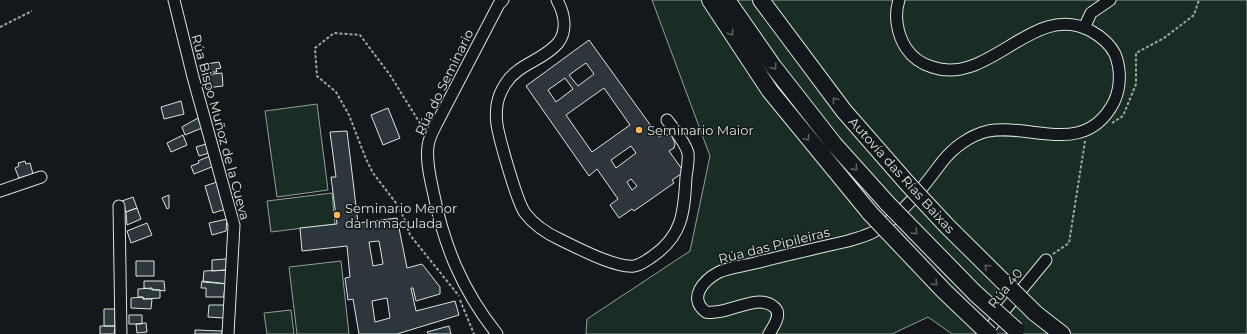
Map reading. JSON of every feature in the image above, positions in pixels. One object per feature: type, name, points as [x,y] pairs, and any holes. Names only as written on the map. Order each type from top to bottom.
[{"type":"highway","points":[[710,0],[770,91],[870,213],[933,281],[989,334]]},
{"type":"highway","name":"Autovía das Rías Baixas","points":[[727,0],[773,66],[824,132],[888,204],[975,293],[1019,332]]},
{"type":"highway","name":"Autovía das Rías Baixas","points":[[761,0],[844,111],[907,183],[947,226],[1035,313],[1062,334]]},
{"type":"street","name":"Rúa Bispo Muñoz de la Cueva","points":[[174,0],[193,76],[234,225],[228,334]]},
{"type":"street","name":"Rúa do Seminario","points":[[497,334],[473,300],[456,270],[448,249],[429,173],[428,152],[430,137],[499,4],[503,0]]},
{"type":"street","points":[[557,0],[562,10],[564,21],[563,33],[558,42],[548,52],[516,71],[506,82],[497,104],[498,130],[524,211],[533,222],[553,236],[588,253],[626,266],[635,266],[647,261],[666,247],[673,238],[679,225],[685,192],[688,153],[667,120]]},
{"type":"street","points":[[899,0],[897,10],[898,26],[903,44],[907,50],[922,63],[946,71],[961,70],[978,64],[1026,36],[1050,26],[1073,25],[1084,28],[1091,13],[1110,0]]},
{"type":"street","name":"Rúa das Pipileiras","points":[[769,334],[778,314],[776,308],[772,305],[759,301],[716,313],[706,312],[699,305],[698,300],[698,295],[702,286],[721,272],[848,241],[880,228],[918,192],[944,160],[970,138],[982,133],[994,130],[1058,135],[1069,134],[1089,128],[1102,119],[1111,107],[1118,92],[1119,80],[1118,65],[1114,52],[1107,43],[1096,34],[1084,28]]},
{"type":"street","points":[[0,191],[41,177]]},
{"type":"street","points":[[119,206],[121,334]]},
{"type":"street","name":"Rúa 40","points":[[985,334],[1046,260]]},
{"type":"path","points":[[1110,124],[1123,116],[1136,84],[1136,53],[1164,38],[1194,14],[1199,0]]},
{"type":"path","points":[[0,27],[32,11]]},
{"type":"path","points":[[430,137],[416,120],[390,75],[360,35],[334,33],[315,48],[317,76],[336,92],[349,115],[373,173],[396,203],[404,218],[410,235],[459,296],[474,334]]},
{"type":"path","points":[[1046,260],[1069,243],[1084,141],[1091,137]]},
{"type":"green space","points":[[652,0],[1247,0],[1247,334],[952,334],[928,317],[892,334],[586,334],[587,319],[690,251],[710,156]]},
{"type":"green space","points":[[317,104],[328,190],[277,197],[265,111]]},
{"type":"green space","points":[[332,193],[335,224],[271,232],[267,201]]},
{"type":"green space","points":[[341,261],[349,334],[297,334],[289,267]]},
{"type":"green space","points":[[291,310],[294,334],[267,334],[264,313]]},
{"type":"building","name":"Seminario Maior","points":[[589,40],[659,137],[663,134],[672,136],[675,144],[674,148],[669,151],[684,172],[672,180],[674,183],[634,211],[632,209],[619,218],[610,205],[618,199],[597,169],[589,176],[526,86]],"holes":[[[586,63],[594,74],[578,86],[569,75]],[[565,78],[573,89],[556,102],[548,90]],[[604,88],[630,125],[592,152],[566,115]],[[631,146],[636,153],[616,168],[611,160]],[[631,179],[637,186],[632,190],[627,182]]]},
{"type":"building","points":[[219,62],[221,68],[216,69],[217,72],[211,72],[211,75],[203,75],[200,65]]},
{"type":"building","points":[[222,73],[223,86],[206,88],[203,75]]},
{"type":"building","points":[[181,101],[184,114],[164,119],[161,107]]},
{"type":"building","points":[[388,108],[400,138],[383,145],[371,115]]},
{"type":"building","points":[[198,118],[202,128],[185,135],[182,127]]},
{"type":"building","name":"Seminario Menor da Inmaculada","points":[[347,131],[358,223],[397,218],[407,268],[422,264],[440,287],[440,294],[416,301],[413,288],[411,288],[416,311],[455,301],[459,315],[397,334],[359,334],[353,299],[348,300],[345,278],[350,277],[347,246],[302,251],[300,228],[337,224],[331,177],[336,177],[330,132]],"holes":[[[379,241],[383,264],[373,266],[369,242]],[[387,298],[390,318],[375,322],[372,301]]]},
{"type":"building","points":[[183,135],[187,145],[171,152],[167,143]]},
{"type":"building","points":[[206,144],[209,153],[199,156],[196,147]]},
{"type":"building","points":[[210,156],[214,166],[194,174],[191,166]]},
{"type":"building","points":[[25,161],[26,164],[30,163],[33,174],[19,178],[15,168],[19,166],[18,163]]},
{"type":"building","points":[[217,182],[226,209],[213,213],[205,186]]},
{"type":"building","points":[[169,195],[169,208],[167,209],[162,198]]},
{"type":"building","points":[[133,197],[137,208],[126,212],[122,201]]},
{"type":"building","points":[[137,208],[141,219],[127,225],[126,212]]},
{"type":"building","points":[[227,219],[226,231],[212,235],[209,223]]},
{"type":"building","points":[[147,223],[152,235],[131,243],[127,231]]},
{"type":"building","points":[[226,259],[227,270],[212,271],[212,260]]},
{"type":"building","points":[[136,261],[154,261],[154,276],[136,276]]},
{"type":"building","points":[[227,270],[228,284],[203,282],[204,271]]},
{"type":"building","points":[[144,281],[164,281],[165,291],[144,288]]},
{"type":"building","points":[[202,281],[228,284],[228,292],[224,292],[224,297],[206,297],[206,288],[201,288]]},
{"type":"building","points":[[152,288],[152,290],[160,290],[160,298],[143,299],[143,297],[138,297],[138,289]]},
{"type":"building","points":[[143,297],[143,299],[152,299],[151,309],[131,308],[131,298]]},
{"type":"building","points":[[209,305],[224,305],[224,318],[208,317]]},
{"type":"building","points":[[104,309],[115,309],[115,326],[104,326]]},
{"type":"building","points":[[129,315],[142,315],[142,324],[129,324]]},
{"type":"building","points":[[146,323],[147,332],[137,333],[136,324]]},
{"type":"building","points":[[100,326],[115,326],[114,334],[100,334]]},
{"type":"building","points":[[449,326],[451,334],[428,334],[427,332]]},
{"type":"building","points":[[195,330],[222,331],[222,334],[195,334]]},
{"type":"place","name":"Seminario Maior","points":[[639,130]]},
{"type":"place","name":"Seminario Menor da Inmaculada","points":[[337,215]]}]
